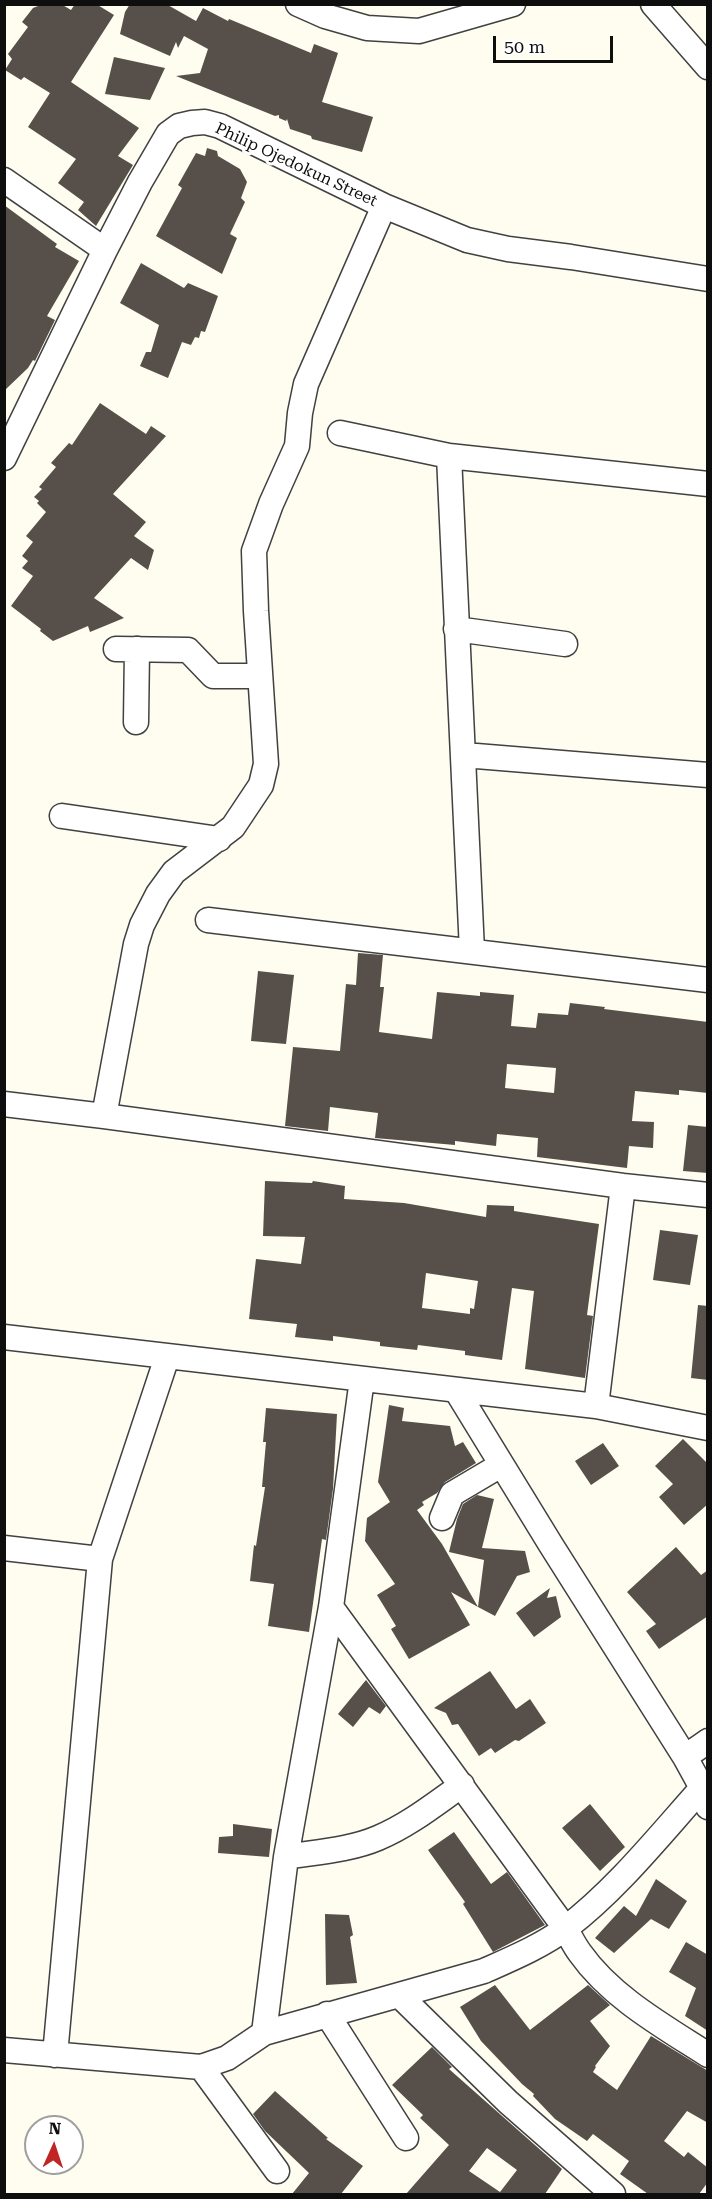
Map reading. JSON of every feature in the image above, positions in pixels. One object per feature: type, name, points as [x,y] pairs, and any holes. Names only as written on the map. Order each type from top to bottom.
[{"type":"street","points":[[298,4],[325,16],[367,28],[419,31],[513,4]]},
{"type":"street","points":[[653,4],[708,67]]},
{"type":"street","name":"Philip Ojedokun Street","points":[[4,458],[140,182],[168,134],[179,126],[205,122],[220,126],[384,206],[466,240],[508,249],[708,279]]},
{"type":"street","points":[[4,180],[105,250]]},
{"type":"street","points":[[104,1116],[136,944],[142,925],[158,894],[174,872],[233,827],[255,795],[265,775],[254,551],[271,504],[297,446],[306,384],[384,206]]},
{"type":"street","points":[[340,433],[449,456],[708,484]]},
{"type":"street","points":[[449,456],[472,951]]},
{"type":"street","points":[[456,629],[565,644]]},
{"type":"street","points":[[136,722],[126,649],[188,650],[213,676],[260,676]]},
{"type":"street","points":[[464,755],[708,775]]},
{"type":"street","points":[[62,816],[219,839]]},
{"type":"street","points":[[208,920],[708,980]]},
{"type":"street","points":[[4,1104],[623,1186],[708,1195]]},
{"type":"street","points":[[596,1406],[623,1186]]},
{"type":"street","points":[[4,1337],[596,1406],[708,1428]]},
{"type":"street","points":[[55,2055],[100,1559],[166,1357]]},
{"type":"street","points":[[264,2033],[286,1857],[332,1607],[362,1379]]},
{"type":"street","points":[[4,2050],[201,2067],[226,2058],[264,2033],[484,1971],[514,1958],[565,1928],[619,1880],[706,1794],[686,1757],[456,1390]]},
{"type":"street","points":[[442,1518],[452,1494],[501,1465]]},
{"type":"street","points":[[4,1548],[100,1559]]},
{"type":"street","points":[[332,1607],[565,1928],[580,1953],[633,2005],[708,2055]]},
{"type":"street","points":[[686,1757],[708,1741]]},
{"type":"street","points":[[286,1857],[378,1838],[416,1818],[462,1785]]},
{"type":"street","points":[[399,1995],[508,2102],[613,2194]]},
{"type":"street","points":[[327,2014],[406,2138]]},
{"type":"street","points":[[201,2067],[277,2171]]},
{"type":"building","points":[[43,4],[61,4],[71,10],[75,4],[96,4],[114,15],[71,82],[139,128],[118,156],[133,165],[96,226],[78,210],[84,202],[58,183],[76,159],[28,127],[50,93],[24,77],[21,80],[5,70],[12,59],[8,54],[28,27],[22,22],[33,8]]},
{"type":"building","points":[[130,4],[166,4],[196,21],[203,8],[228,21],[229,19],[311,53],[314,44],[338,53],[322,102],[373,117],[362,152],[312,139],[311,136],[290,129],[287,119],[286,121],[279,118],[279,115],[275,116],[176,76],[200,73],[208,49],[184,36],[178,48],[176,42],[170,56],[120,34],[125,12]]},
{"type":"building","points":[[114,57],[165,68],[150,100],[105,94]]},
{"type":"building","points":[[207,148],[217,151],[218,156],[240,169],[247,182],[241,198],[245,202],[230,234],[237,238],[222,274],[156,236],[182,188],[178,185],[196,153],[205,156]]},
{"type":"building","points":[[4,205],[57,244],[55,247],[79,261],[47,316],[55,320],[35,361],[33,360],[28,368],[4,391]]},
{"type":"building","points":[[141,263],[184,288],[188,283],[218,296],[205,332],[201,331],[199,338],[195,337],[191,345],[182,342],[168,378],[140,366],[146,352],[151,352],[159,325],[120,303]]},
{"type":"building","points":[[100,403],[146,434],[151,426],[166,436],[113,494],[146,522],[134,536],[154,550],[148,570],[131,558],[94,598],[124,618],[90,632],[88,626],[53,641],[11,606],[33,576],[22,568],[28,561],[22,556],[33,542],[26,536],[46,512],[34,497],[42,489],[39,487],[56,467],[51,463],[69,443],[72,445]]},
{"type":"building","points":[[358,953],[383,955],[380,987],[384,987],[379,1032],[432,1039],[437,992],[480,996],[480,992],[514,995],[511,1026],[536,1028],[538,1013],[568,1015],[570,1003],[708,1022],[708,1093],[679,1090],[679,1095],[635,1091],[632,1121],[654,1122],[653,1148],[629,1146],[627,1168],[537,1157],[538,1138],[497,1134],[496,1146],[455,1141],[455,1145],[375,1138],[378,1113],[330,1107],[328,1131],[285,1126],[293,1047],[340,1051],[346,984],[356,985]],"holes":[[[507,1064],[556,1068],[554,1093],[505,1088]]]},
{"type":"building","points":[[258,971],[294,975],[286,1044],[251,1041]]},
{"type":"building","points":[[688,1125],[708,1127],[708,1173],[683,1171]]},
{"type":"building","points":[[265,1181],[312,1183],[313,1181],[345,1186],[344,1199],[404,1203],[486,1217],[487,1205],[514,1206],[514,1211],[599,1224],[587,1315],[593,1316],[585,1378],[525,1369],[534,1291],[512,1288],[502,1360],[465,1355],[465,1351],[418,1345],[417,1350],[380,1346],[380,1342],[333,1336],[333,1341],[295,1337],[297,1324],[249,1319],[256,1259],[301,1264],[305,1237],[263,1236]],"holes":[[[426,1273],[478,1281],[474,1309],[470,1308],[470,1314],[422,1308]]]},
{"type":"building","points":[[660,1230],[698,1235],[690,1285],[653,1280]]},
{"type":"building","points":[[698,1305],[708,1306],[708,1380],[691,1378]]},
{"type":"building","points":[[389,1405],[404,1408],[402,1421],[450,1426],[455,1446],[463,1442],[476,1463],[445,1482],[437,1493],[422,1502],[424,1505],[417,1510],[442,1544],[478,1607],[451,1592],[470,1625],[409,1659],[391,1629],[396,1626],[377,1595],[395,1584],[365,1541],[367,1518],[390,1502],[378,1482]]},
{"type":"building","points":[[266,1408],[337,1414],[333,1489],[326,1540],[322,1539],[309,1632],[268,1626],[274,1584],[250,1581],[265,1487],[262,1487]]},
{"type":"building","points":[[683,1439],[708,1464],[708,1504],[684,1525],[659,1497],[673,1484],[655,1466]]},
{"type":"building","points":[[603,1443],[619,1466],[591,1485],[575,1461]]},
{"type":"building","points":[[477,1495],[494,1499],[482,1548],[525,1551],[530,1572],[517,1576],[495,1616],[478,1607],[484,1560],[449,1552],[463,1504]]},
{"type":"building","points":[[676,1547],[701,1575],[708,1570],[708,1616],[659,1649],[646,1631],[656,1624],[627,1592]]},
{"type":"building","points":[[550,1588],[547,1598],[556,1596],[561,1617],[534,1637],[516,1613]]},
{"type":"building","points":[[490,1671],[516,1709],[530,1699],[546,1723],[519,1741],[515,1740],[495,1753],[491,1748],[479,1756],[458,1724],[452,1725],[446,1713],[434,1708]]},
{"type":"building","points":[[366,1680],[386,1706],[380,1714],[369,1707],[353,1727],[338,1714]]},
{"type":"building","points":[[590,1804],[625,1847],[600,1871],[562,1828]]},
{"type":"building","points":[[233,1824],[272,1829],[269,1857],[218,1853],[219,1837],[233,1836]]},
{"type":"building","points":[[454,1832],[491,1884],[507,1872],[545,1925],[493,1952],[463,1904],[465,1902],[428,1850]]},
{"type":"building","points":[[656,1879],[687,1901],[669,1929],[651,1919],[614,1953],[595,1938],[624,1906],[636,1916]]},
{"type":"building","points":[[325,1914],[349,1915],[357,1983],[326,1985]]},
{"type":"building","points":[[686,1942],[708,1955],[708,2031],[685,2016],[696,1988],[669,1972]]},
{"type":"building","points":[[495,1985],[530,2030],[588,1985],[610,2005],[590,2021],[610,2046],[593,2072],[617,2090],[651,2036],[708,2071],[708,2123],[687,2111],[664,2141],[684,2157],[688,2152],[708,2168],[708,2182],[699,2194],[648,2194],[620,2174],[629,2161],[593,2134],[587,2141],[555,2119],[533,2096],[534,2094],[481,2041],[460,2007]]},
{"type":"building","points":[[432,2047],[452,2067],[449,2069],[562,2169],[545,2194],[406,2194],[449,2145],[420,2118],[423,2115],[392,2085]],"holes":[[[487,2148],[517,2170],[500,2192],[469,2171]]]},
{"type":"building","points":[[275,2091],[328,2138],[326,2139],[363,2166],[341,2194],[292,2194],[309,2173],[265,2131],[253,2114]]}]
